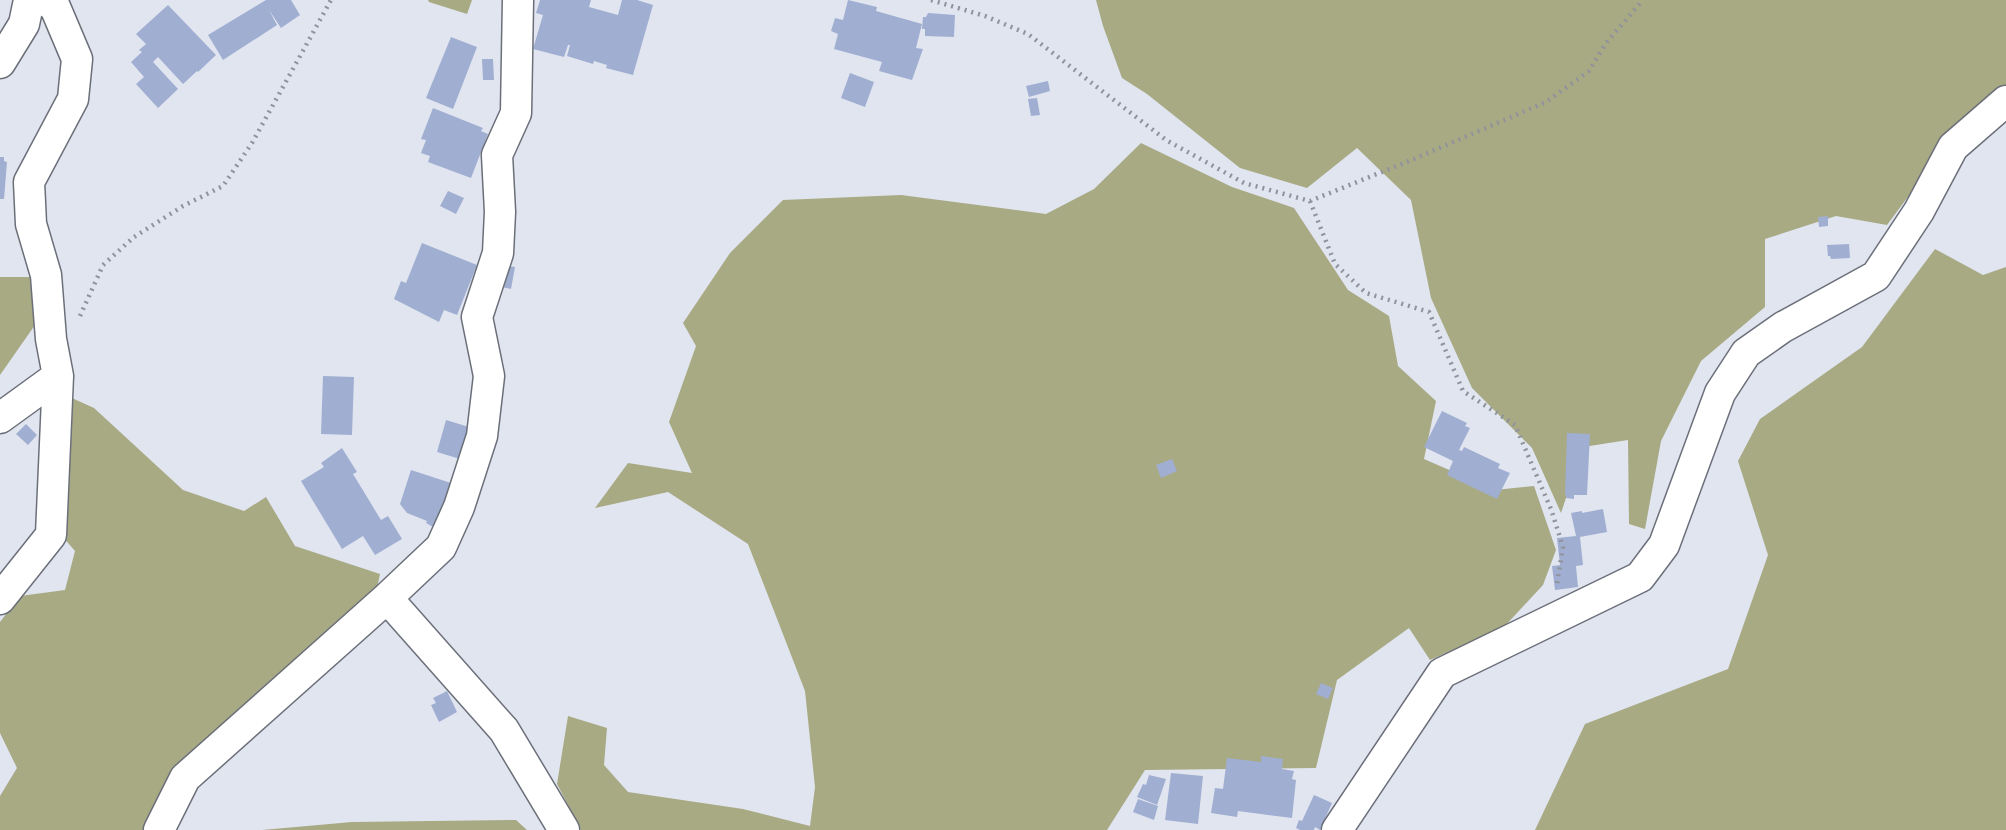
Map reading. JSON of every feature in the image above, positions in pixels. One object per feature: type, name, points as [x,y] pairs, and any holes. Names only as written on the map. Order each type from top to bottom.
[{"type":"street","points":[[0,63],[24,24],[29,0]]},
{"type":"street","points":[[0,599],[51,536],[58,376],[51,339],[46,275],[31,224],[29,182],[73,99],[78,59],[55,7],[45,0]]},
{"type":"street","points":[[159,830],[185,778],[441,547],[459,507],[482,436],[489,376],[477,317],[498,253],[500,212],[497,155],[516,113],[519,0]]},
{"type":"street","points":[[1337,830],[1442,673],[1640,576],[1664,545],[1720,393],[1746,353],[1783,327],[1876,276],[1919,211],[1953,147],[2006,102]]},
{"type":"street","points":[[0,418],[58,376]]},
{"type":"street","points":[[387,598],[505,730],[564,830]]},
{"type":"path","points":[[78,320],[103,265],[134,237],[183,206],[223,186],[252,143],[331,0]]},
{"type":"path","points":[[931,0],[985,16],[1028,34],[1166,140],[1244,183],[1310,201],[1546,102],[1589,71],[1605,43],[1643,0]]},
{"type":"path","points":[[1310,201],[1335,264],[1366,293],[1429,312],[1463,391],[1515,425],[1551,509],[1563,547],[1554,591]]},
{"type":"green space","points":[[428,0],[472,0],[467,14]]},
{"type":"green space","points":[[1096,0],[2006,0],[2006,90],[1945,147],[1887,225],[1836,216],[1765,239],[1765,307],[1701,361],[1661,441],[1645,529],[1629,524],[1628,440],[1583,447],[1561,513],[1532,448],[1472,388],[1431,298],[1411,200],[1357,148],[1307,188],[1240,168],[1147,94],[1122,78]]},
{"type":"green space","points":[[1141,143],[1232,187],[1294,208],[1348,290],[1389,316],[1398,366],[1436,401],[1424,459],[1495,490],[1534,486],[1556,550],[1543,585],[1504,627],[1430,660],[1409,628],[1337,680],[1316,768],[1145,770],[1107,830],[581,830],[557,784],[568,716],[607,728],[604,765],[628,792],[743,809],[810,826],[815,787],[805,691],[748,544],[668,492],[595,508],[628,463],[692,473],[669,422],[696,346],[683,323],[730,253],[783,200],[901,195],[1046,214],[1094,189]]},
{"type":"green space","points":[[1935,249],[1983,275],[2006,267],[2006,830],[1535,830],[1585,724],[1728,669],[1768,555],[1738,461],[1760,419],[1862,347]]},
{"type":"green space","points":[[0,277],[35,277],[35,325],[0,375]]},
{"type":"green space","points":[[63,394],[94,408],[183,490],[244,511],[266,497],[295,546],[380,574],[375,598],[152,830],[0,830],[0,796],[17,768],[0,733],[0,622],[20,596],[65,590],[75,551],[62,536]]},
{"type":"green space","points":[[516,820],[527,830],[262,830],[352,822]]},
{"type":"building","points":[[266,0],[291,0],[300,15],[281,28],[269,10],[277,25],[223,60],[208,35]]},
{"type":"building","points":[[540,0],[591,0],[589,7],[618,15],[622,0],[637,0],[653,5],[633,75],[606,68],[607,65],[594,61],[593,64],[567,56],[570,45],[564,57],[533,49],[543,15],[536,13]]},
{"type":"building","points":[[848,0],[877,7],[876,11],[922,24],[916,48],[923,49],[912,80],[879,71],[882,62],[834,49],[838,34],[831,31],[835,18],[843,20]]},
{"type":"building","points":[[168,5],[216,55],[183,84],[158,57],[153,62],[178,89],[158,108],[136,84],[144,77],[131,62],[146,44],[136,34]]},
{"type":"building","points":[[928,13],[955,15],[954,37],[925,36],[925,29],[922,29],[923,17]]},
{"type":"building","points":[[451,37],[477,47],[453,109],[426,98]]},
{"type":"building","points":[[482,59],[493,59],[494,80],[483,80]]},
{"type":"building","points":[[850,73],[874,82],[865,107],[841,98]]},
{"type":"building","points":[[1048,81],[1050,91],[1029,97],[1026,86]]},
{"type":"building","points":[[1037,98],[1040,115],[1031,116],[1028,99]]},
{"type":"building","points":[[433,108],[483,128],[481,131],[488,134],[471,178],[428,162],[430,156],[421,153],[426,140],[421,139]]},
{"type":"building","points":[[0,157],[4,157],[7,162],[4,199],[0,199]]},
{"type":"building","points":[[448,191],[464,198],[456,214],[440,206]]},
{"type":"building","points":[[1828,216],[1828,226],[1819,227],[1818,217]]},
{"type":"building","points":[[422,243],[477,265],[457,315],[444,310],[439,322],[394,299],[401,281],[406,283]]},
{"type":"building","points":[[1849,244],[1850,258],[1831,259],[1828,256],[1827,245]]},
{"type":"building","points":[[501,265],[515,267],[511,289],[497,286]]},
{"type":"building","points":[[323,376],[354,377],[352,435],[321,434]]},
{"type":"building","points":[[1442,411],[1467,423],[1465,426],[1470,428],[1459,450],[1462,451],[1464,447],[1500,464],[1498,468],[1510,473],[1497,499],[1447,475],[1453,461],[1424,447]]},
{"type":"building","points":[[446,420],[469,427],[460,459],[437,452]]},
{"type":"building","points":[[26,424],[37,435],[28,445],[16,434]]},
{"type":"building","points":[[1567,433],[1590,434],[1587,495],[1574,495],[1574,499],[1566,498],[1565,495]]},
{"type":"building","points":[[342,448],[357,472],[353,474],[381,520],[388,516],[402,539],[375,555],[363,536],[342,549],[301,481],[324,467],[321,463]]},
{"type":"building","points":[[1172,459],[1177,471],[1161,478],[1156,465]]},
{"type":"building","points":[[411,470],[454,484],[435,528],[426,523],[427,521],[407,513],[400,504]]},
{"type":"building","points":[[1603,509],[1607,532],[1580,537],[1583,565],[1576,566],[1578,587],[1555,590],[1552,566],[1560,565],[1557,538],[1576,536],[1571,513]]},
{"type":"building","points":[[1321,683],[1333,688],[1328,699],[1316,694]]},
{"type":"building","points":[[447,691],[457,712],[439,722],[431,705],[436,703],[433,698]]},
{"type":"building","points":[[1261,756],[1283,759],[1282,769],[1294,771],[1292,779],[1296,780],[1292,818],[1238,811],[1237,817],[1211,813],[1215,788],[1223,789],[1227,758],[1261,762]]},
{"type":"building","points":[[1171,773],[1203,776],[1198,824],[1165,820]]},
{"type":"building","points":[[1149,775],[1166,779],[1157,805],[1137,797],[1143,784],[1146,785]]},
{"type":"building","points":[[1314,795],[1332,803],[1320,830],[1315,827],[1314,830],[1300,830],[1296,828],[1299,820],[1302,821]]},
{"type":"building","points":[[1138,799],[1158,806],[1154,820],[1133,812]]}]
